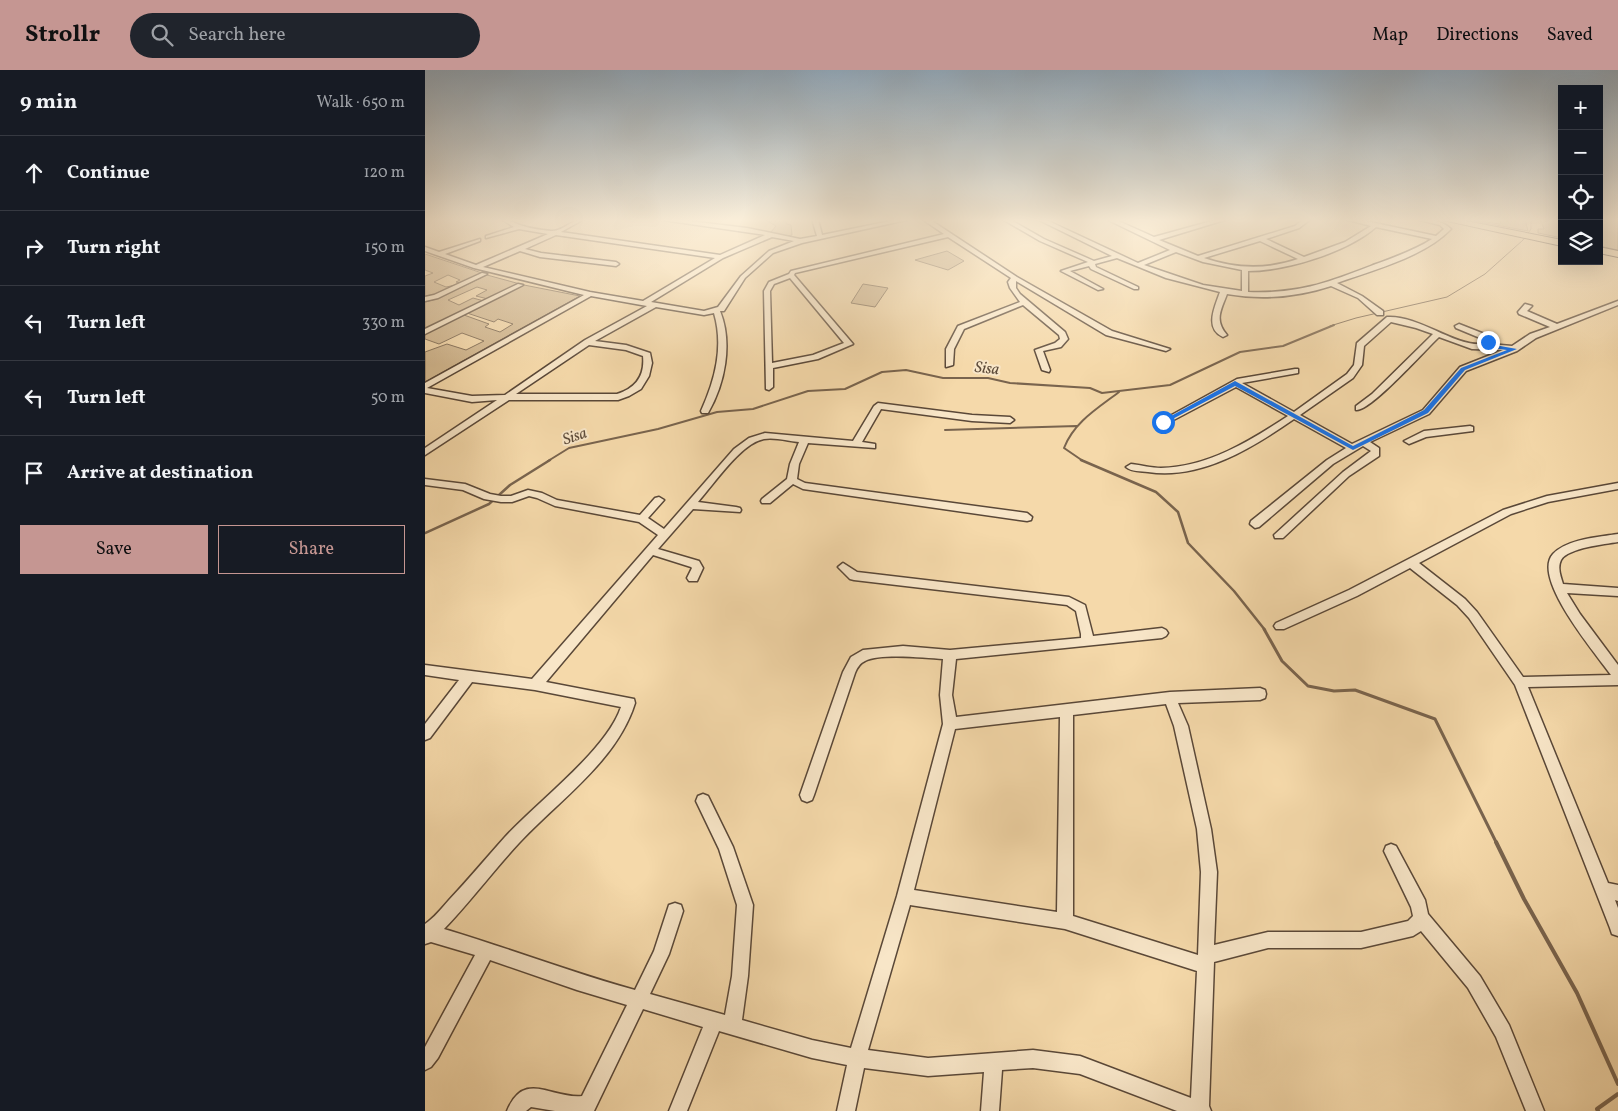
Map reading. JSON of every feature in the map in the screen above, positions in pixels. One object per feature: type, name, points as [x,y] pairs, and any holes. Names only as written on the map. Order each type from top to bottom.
[{"type":"street","points":[[478,268],[590,294],[704,313],[717,312],[752,268]]},
{"type":"street","points":[[643,304],[703,268]]},
{"type":"street","points":[[769,387],[767,291],[771,283],[805,268]]},
{"type":"street","points":[[999,268],[1109,333],[1167,349]]},
{"type":"street","points":[[1080,268],[1064,272],[1100,289]]},
{"type":"street","points":[[1093,268],[1137,288]]},
{"type":"street","points":[[1147,268],[1224,292],[1274,294],[1305,291],[1372,268]]},
{"type":"street","points":[[1235,268],[1274,268]]},
{"type":"street","points":[[1245,269],[1245,293]]},
{"type":"street","points":[[425,299],[436,297],[484,274]]},
{"type":"street","points":[[769,366],[815,357],[849,344],[791,275]]},
{"type":"street","points":[[1015,278],[1011,282],[1011,286],[1025,302],[1062,334],[1064,339],[1058,345],[1039,350],[1046,370]]},
{"type":"street","points":[[1331,283],[1360,297],[1380,313]]},
{"type":"street","points":[[425,332],[520,285]]},
{"type":"street","points":[[1223,335],[1215,327],[1214,321],[1224,292]]},
{"type":"street","points":[[425,386],[590,294]]},
{"type":"street","points":[[949,365],[950,349],[961,328],[1025,302]]},
{"type":"street","points":[[1255,524],[1330,462],[1363,442],[1405,424],[1426,412],[1463,369],[1514,349],[1533,336],[1618,303]]},
{"type":"street","points":[[425,452],[588,342],[653,305]]},
{"type":"street","points":[[1514,319],[1528,306]]},
{"type":"street","points":[[705,412],[713,394],[719,372],[723,326],[717,312]]},
{"type":"street","points":[[1521,312],[1557,327]]},
{"type":"street","points":[[1131,467],[1147,472],[1168,473],[1223,459],[1350,376],[1358,365],[1360,345],[1390,319],[1399,320],[1472,347],[1485,346],[1514,349]]},
{"type":"street","points":[[1459,326],[1489,339],[1485,346]]},
{"type":"street","points":[[1359,408],[1375,396],[1438,334]]},
{"type":"street","points":[[425,390],[471,399],[507,397],[618,397],[633,392],[645,379],[649,369],[647,355],[639,349],[610,347],[588,342]]},
{"type":"street","points":[[1163,422],[1235,383],[1251,378],[1295,371]]},
{"type":"street","points":[[1235,383],[1353,448]]},
{"type":"street","points":[[856,444],[878,406],[972,418],[1010,420]]},
{"type":"street","points":[[1405,424],[1424,434]]},
{"type":"street","points":[[1409,441],[1424,434],[1470,429]]},
{"type":"street","points":[[535,685],[737,451],[752,440],[765,436],[872,446]]},
{"type":"street","points":[[765,501],[792,480],[793,466],[805,439]]},
{"type":"street","points":[[1279,535],[1346,474],[1376,454],[1376,450],[1363,442]]},
{"type":"street","points":[[792,480],[803,486],[1027,517]]},
{"type":"street","points":[[425,482],[465,486],[488,497],[501,499],[512,499],[529,493],[539,494],[555,503],[642,519],[665,535]]},
{"type":"street","points":[[1280,626],[1412,564],[1507,512],[1547,499],[1618,486]]},
{"type":"street","points":[[642,519],[659,500]]},
{"type":"street","points":[[692,505],[736,510]]},
{"type":"street","points":[[1278,506],[1297,518]]},
{"type":"street","points":[[1618,538],[1590,542],[1556,559],[1553,568],[1558,588],[1569,608],[1618,674]]},
{"type":"street","points":[[651,551],[695,564],[698,568],[693,578]]},
{"type":"street","points":[[1412,564],[1461,602],[1473,615],[1520,682],[1610,892],[1618,928]]},
{"type":"street","points":[[843,567],[854,576],[1069,602],[1081,608],[1087,634],[1086,642]]},
{"type":"street","points":[[1558,588],[1618,592]]},
{"type":"street","points":[[807,795],[849,672],[855,661],[863,655],[903,651],[950,655],[1162,633]]},
{"type":"street","points":[[846,1111],[857,1058],[905,896],[950,724],[946,695],[950,655]]},
{"type":"street","points":[[425,670],[535,685],[629,703],[628,712],[600,751],[515,836],[426,934],[486,950],[639,1000],[812,1049],[857,1058],[929,1067],[1033,1059],[1080,1065],[1201,1111],[1209,872],[1204,829],[1181,726],[1170,698]]},
{"type":"street","points":[[425,734],[469,676]]},
{"type":"street","points":[[1520,682],[1618,680]]},
{"type":"street","points":[[950,724],[1170,698],[1260,694]]},
{"type":"street","points":[[1065,921],[1067,711]]},
{"type":"street","points":[[703,801],[726,847],[745,906],[740,976],[732,1026]]},
{"type":"street","points":[[1391,851],[1419,906],[1421,918],[1474,982],[1503,1031],[1535,1111]]},
{"type":"street","points":[[905,896],[1065,921],[1207,961],[1268,940],[1361,940],[1413,928],[1421,918]]},
{"type":"street","points":[[515,1111],[529,1097],[575,1107],[584,1107],[589,1103],[661,954],[675,911]]},
{"type":"street","points":[[425,1061],[432,1052],[486,950]]},
{"type":"street","points":[[678,1111],[714,1022]]},
{"type":"street","points":[[990,1111],[995,1062]]},
{"type":"shaded area","points":[[425,268],[466,268],[482,273],[460,283],[456,282],[460,280],[448,275],[434,282],[446,287],[456,285],[438,294],[425,296],[425,276],[433,273],[425,270]]},
{"type":"shaded area","points":[[487,275],[520,284],[488,299],[476,296],[487,290],[477,287],[448,300],[459,305],[473,298],[484,301],[425,330],[425,302],[436,299]]},
{"type":"shaded area","points":[[863,284],[888,288],[875,307],[851,303]]},
{"type":"shaded area","points":[[524,285],[580,296],[425,382],[425,352],[447,344],[466,350],[484,341],[462,333],[439,344],[425,339],[425,334],[464,315],[489,324],[485,327],[500,332],[513,324],[498,319],[494,322],[467,313]]},
{"type":"waterway","name":"Sisa","points":[[1330,326],[1356,318],[1447,297],[1492,268]]},
{"type":"waterway","name":"Sisa","points":[[548,461],[569,448],[658,429],[717,412],[753,409],[808,391],[845,389],[882,372],[906,370],[943,378],[988,378],[1010,383],[1090,388],[1102,393],[1170,385],[1240,352],[1283,346],[1334,325]]},
{"type":"waterway","points":[[1082,461],[1064,448],[1068,439],[1087,416],[1119,392]]},
{"type":"waterway","points":[[945,430],[1077,426]]},
{"type":"waterway","name":"Sisa","points":[[425,533],[489,504],[510,485],[550,460]]},
{"type":"waterway","points":[[1082,461],[1156,492],[1178,512],[1188,543],[1234,591],[1265,630]]},
{"type":"waterway","points":[[1264,629],[1282,661],[1308,686],[1334,691],[1355,690],[1435,719],[1497,844]]},
{"type":"waterway","points":[[1496,842],[1524,899],[1577,993],[1618,1084]]},
{"type":"waterway","points":[[1598,1111],[1597,1109],[1618,1094]]},
{"type":"route","points":[[1163,422],[1235,383],[1353,448],[1426,412],[1456,374],[1463,369],[1481,360],[1514,349],[1485,346],[1488,342]]}]
